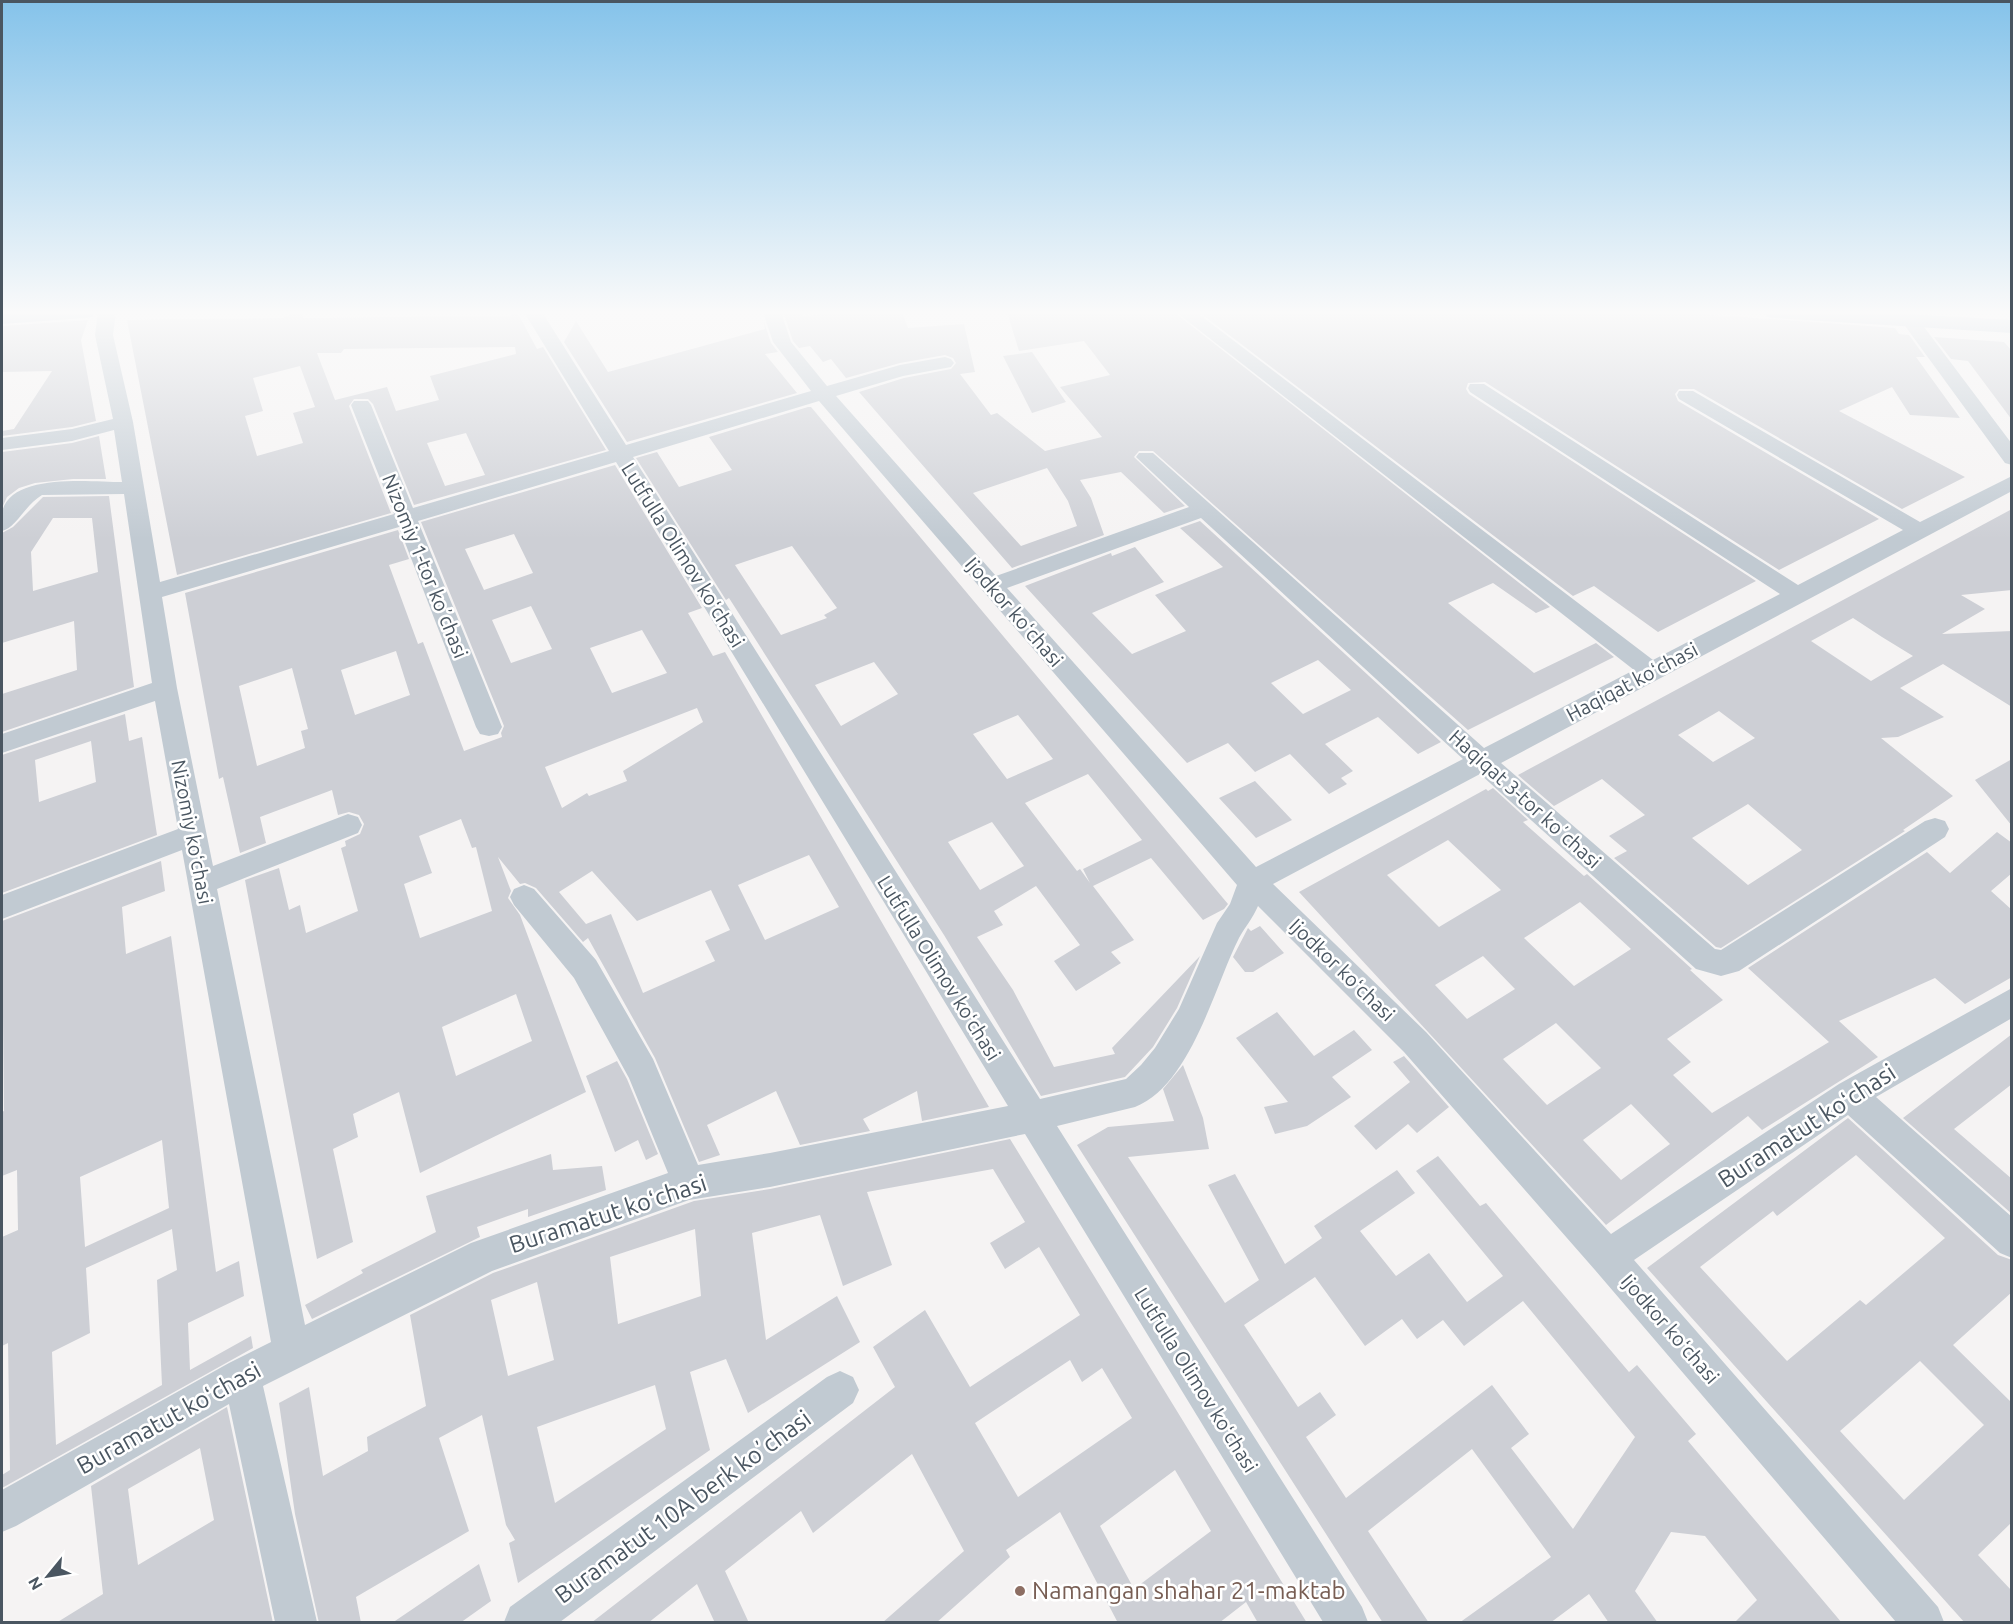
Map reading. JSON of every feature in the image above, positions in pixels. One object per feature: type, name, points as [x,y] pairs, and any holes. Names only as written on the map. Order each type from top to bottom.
[{"type":"street","name":"Nizomiy koʻchasi","points":[[116,388],[134,488],[165,688],[291,1350]]},
{"type":"street","name":"Lutfulla Olimov koʻchasi","points":[[579,388],[1347,1623]]},
{"type":"street","name":"Ijodkor koʻchasi","points":[[818,388],[1252,882],[1415,1042],[1608,1257],[1923,1623]]},
{"type":"street","points":[[150,593],[845,388]]},
{"type":"street","points":[[1283,388],[1650,671]]},
{"type":"street","points":[[1477,388],[1798,595]]},
{"type":"street","points":[[1959,388],[2011,458]]},
{"type":"street","points":[[1981,388],[2008,425]]},
{"type":"street","points":[[1686,395],[1920,531]]},
{"type":"street","name":"Nizomiy 1-tor koʼchasi","points":[[361,405],[489,727]]},
{"type":"street","points":[[1981,418],[2008,425]]},
{"type":"street","points":[[2,444],[72,435],[123,422]]},
{"type":"street","name":"Haqiqat 3-tor koʼchasi","points":[[1146,457],[1700,955],[1715,963],[1728,962],[1935,829]]},
{"type":"street","name":"Haqiqat koʻchasi","points":[[1252,882],[2012,482]]},
{"type":"street","points":[[2,524],[23,497],[38,489],[134,488]]},
{"type":"street","points":[[991,586],[1205,509]]},
{"type":"street","points":[[2,744],[165,688]]},
{"type":"street","points":[[201,883],[348,825]]},
{"type":"street","points":[[2,907],[192,835]]},
{"type":"street","name":"Buramatut koʻchasi","points":[[2,1512],[242,1376],[484,1256],[689,1183],[770,1170],[988,1127],[1136,1092],[1153,1078],[1166,1061],[1194,1013],[1227,933],[1243,909],[1252,882]]},
{"type":"street","points":[[524,897],[585,969],[642,1070],[689,1183]]},
{"type":"street","name":"Buramatut koʻchasi","points":[[1608,1257],[1850,1095],[2012,1002]]},
{"type":"street","points":[[1850,1095],[2012,1241]]},
{"type":"street","points":[[242,1376],[296,1623]]},
{"type":"street","name":"Buramatut 10А berk koʼchasi","points":[[525,1623],[840,1390]]},
{"type":"building","points":[[41,388],[90,388],[96,421],[72,427],[2,436],[2,431],[14,429]]},
{"type":"building","points":[[140,388],[256,388],[263,411],[245,416],[257,456],[303,443],[293,413],[315,407],[308,388],[330,388],[335,400],[387,388],[396,411],[439,400],[434,388],[568,388],[606,450],[414,505],[373,404],[368,399],[354,399],[349,406],[391,513],[177,575]],"holes":[[[466,433],[485,475],[445,486],[427,443]]]},
{"type":"building","points":[[593,388],[793,388],[797,393],[627,442]]},
{"type":"building","points":[[873,388],[970,388],[991,415],[997,413],[1045,451],[1102,437],[1061,388],[1271,388],[1550,607],[1536,613],[1493,583],[1448,603],[1534,673],[1596,643],[1614,657],[1468,730],[1153,451],[1139,451],[1134,457],[1185,506],[1164,513],[1121,472],[1080,480],[1091,498],[1104,535],[1012,568],[859,392]],"holes":[[[1047,468],[1068,501],[1077,526],[1021,546],[973,493]]]},
{"type":"building","points":[[1019,388],[1056,388],[1066,402],[1032,413]]},
{"type":"building","points":[[1299,388],[1466,388],[1469,394],[1756,581],[1658,632],[1594,586],[1573,596]]},
{"type":"building","points":[[1494,388],[1890,388],[1839,411],[1965,477],[1902,509],[1694,389],[1679,389],[1675,394],[1678,401],[1879,519],[1779,570]]},
{"type":"building","points":[[1893,388],[1938,388],[1960,418],[1910,415]]},
{"type":"building","points":[[1988,388],[2012,388],[2012,420]]},
{"type":"building","points":[[811,407],[1228,904],[1224,909],[1203,920],[1151,858],[1093,886],[1134,940],[1111,952],[1121,963],[1076,991],[1054,961],[1080,945],[1036,886],[994,911],[1003,925],[977,937],[1013,990],[1054,1067],[1115,1054],[1112,1048],[1200,956],[1177,1008],[1153,1047],[1125,1077],[1041,1096],[944,935],[729,598],[726,600],[636,458],[657,452],[679,487],[732,470],[709,437]],"holes":[[[792,546],[837,608],[824,615],[827,618],[781,635],[735,565]],[[874,662],[898,694],[841,726],[815,685]],[[1018,715],[1053,759],[1007,779],[973,734]],[[1088,774],[1142,840],[1083,869],[1090,883],[1080,869],[1077,871],[1025,803]],[[992,822],[1024,866],[980,890],[948,842]]]},
{"type":"building","points":[[99,436],[106,479],[73,479],[35,483],[19,488],[7,497],[2,508],[2,452],[72,443]]},
{"type":"building","points":[[615,465],[702,608],[688,613],[713,656],[725,652],[989,1107],[922,1121],[917,1091],[863,1119],[870,1131],[800,1145],[776,1091],[707,1125],[720,1155],[699,1162],[655,1058],[588,938],[583,942],[536,888],[525,883],[520,884],[498,857],[511,891],[508,898],[520,915],[586,1092],[420,1173],[399,1092],[353,1114],[358,1137],[333,1149],[353,1242],[317,1259],[245,880],[279,868],[289,910],[300,905],[306,933],[358,911],[341,848],[346,846],[345,841],[360,834],[364,824],[359,815],[349,812],[338,815],[332,790],[260,817],[266,843],[240,853],[223,777],[219,779],[185,593],[398,530],[409,559],[389,565],[418,644],[423,642],[464,751],[502,737],[504,726],[421,522]],"holes":[[[514,534],[533,573],[484,590],[465,549]],[[531,606],[552,649],[511,663],[492,620]],[[642,630],[667,673],[612,693],[590,648]],[[396,651],[410,695],[355,715],[341,670]],[[292,668],[308,729],[301,731],[305,748],[257,766],[239,686]],[[697,708],[703,722],[623,771],[627,781],[589,796],[587,793],[562,808],[545,767]],[[461,819],[472,848],[476,847],[492,911],[420,938],[404,884],[432,873],[419,836]],[[809,855],[839,907],[765,940],[738,885]],[[592,871],[637,921],[711,890],[730,930],[705,941],[715,961],[643,993],[611,914],[586,924],[559,892]],[[516,994],[532,1041],[456,1076],[442,1027]]]},
{"type":"building","points":[[109,496],[134,687],[2,732],[2,694],[77,670],[74,621],[2,643],[2,533],[13,527],[43,497]],"holes":[[[53,518],[92,518],[98,572],[33,591],[31,552]]]},
{"type":"building","points":[[2012,509],[2012,590],[1961,595],[1985,609],[1942,634],[2012,631],[2012,707],[1943,664],[1900,688],[1944,717],[1898,737],[1881,738],[1953,796],[1903,830],[1905,831],[1721,948],[1716,947],[1614,858],[1627,851],[1609,836],[1645,815],[1602,779],[1554,806],[1518,775]],"holes":[[[1853,618],[1882,637],[1913,656],[1871,681],[1811,641]],[[1719,711],[1755,738],[1713,762],[1678,735]],[[1748,804],[1802,850],[1748,885],[1692,838]]]},
{"type":"building","points":[[1200,521],[1441,742],[1418,754],[1378,717],[1325,744],[1353,771],[1341,778],[1347,784],[1329,794],[1290,754],[1255,772],[1228,743],[1187,763],[1025,586],[1111,553],[1112,556],[1135,547],[1164,582],[1092,613],[1132,654],[1186,631],[1155,595],[1223,567],[1180,528]],"holes":[[[1318,660],[1351,690],[1303,714],[1271,683]]]},
{"type":"building","points":[[125,714],[129,741],[142,737],[157,835],[2,893],[2,755]],"holes":[[[91,741],[96,782],[39,802],[35,760]]]},
{"type":"building","points":[[2012,759],[2012,826],[1975,780]]},
{"type":"building","points":[[1255,781],[1292,820],[1256,838],[1219,798]]},
{"type":"building","points":[[1493,788],[1528,820],[1523,822],[1584,876],[1587,874],[1723,1000],[1667,1039],[1691,1062],[1673,1075],[1712,1113],[1829,1042],[1748,968],[1927,852],[1950,873],[1997,832],[2012,843],[2012,873],[1991,891],[2012,910],[2012,977],[1965,1004],[1935,978],[1839,1021],[1878,1057],[1762,1130],[1748,1116],[1606,1225],[1299,892],[1486,789],[1488,791]],"holes":[[[1448,840],[1501,890],[1439,927],[1387,875]],[[1580,902],[1631,949],[1574,986],[1524,938]],[[1483,956],[1515,989],[1467,1019],[1435,985]],[[1556,1023],[1601,1068],[1547,1105],[1503,1059]],[[1631,1104],[1670,1144],[1621,1180],[1583,1140]]]},
{"type":"building","points":[[161,861],[165,891],[122,907],[126,954],[171,936],[216,1272],[239,1261],[244,1296],[188,1323],[190,1370],[251,1336],[253,1348],[2,1488],[2,1475],[10,1470],[8,1343],[2,1346],[2,1237],[18,1230],[17,1170],[2,1176],[2,1112],[4,1111],[2,921]],"holes":[[[162,1140],[169,1208],[85,1247],[80,1177]],[[172,1229],[177,1270],[157,1280],[162,1385],[56,1445],[52,1352],[90,1333],[86,1268]]]},
{"type":"building","points":[[1260,926],[1284,953],[1253,972],[1245,972],[1233,957],[1248,928],[1251,931]]},
{"type":"building","points":[[1277,1012],[1314,1056],[1354,1030],[1372,1050],[1332,1077],[1351,1097],[1307,1126],[1275,1134],[1264,1107],[1288,1102],[1236,1038]]},
{"type":"building","points":[[2012,1034],[2012,1084],[1954,1129],[2012,1179],[2012,1214],[1903,1118]]},
{"type":"building","points":[[1404,1056],[1449,1107],[1417,1133],[1408,1124],[1376,1150],[1354,1126],[1410,1082],[1393,1062]]},
{"type":"building","points":[[617,1061],[627,1079],[658,1154],[646,1160],[638,1140],[615,1152],[586,1076]]},
{"type":"building","points":[[1183,1065],[1203,1118],[1209,1149],[1128,1157],[1225,1303],[1259,1280],[1208,1185],[1235,1174],[1285,1264],[1322,1238],[1314,1226],[1397,1170],[1415,1193],[1360,1231],[1396,1276],[1429,1253],[1467,1302],[1503,1276],[1416,1171],[1438,1156],[1480,1206],[1486,1203],[1629,1372],[1637,1365],[1696,1434],[1688,1441],[1842,1623],[1734,1623],[1757,1600],[1705,1536],[1671,1532],[1635,1591],[1658,1623],[1609,1623],[1589,1594],[1550,1623],[1459,1623],[1551,1557],[1472,1449],[1368,1531],[1429,1623],[1383,1623],[1077,1145],[1108,1127],[1174,1121],[1163,1089]],"holes":[[[1315,1277],[1365,1346],[1402,1319],[1417,1339],[1443,1320],[1464,1346],[1523,1301],[1635,1437],[1573,1529],[1511,1448],[1529,1434],[1492,1385],[1346,1498],[1306,1437],[1336,1415],[1320,1392],[1298,1407],[1244,1325]]]},
{"type":"building","points":[[1848,1118],[1998,1255],[2012,1260],[2012,1292],[1953,1345],[2012,1403],[2012,1522],[1978,1555],[2012,1591],[2012,1623],[1965,1623],[1647,1268]],"holes":[[[1856,1155],[1945,1238],[1866,1305],[1860,1300],[1787,1361],[1700,1267],[1773,1211],[1777,1216]],[[1920,1361],[1984,1425],[1904,1500],[1840,1431]]]},
{"type":"building","points":[[1010,1139],[1307,1623],[1258,1623],[1246,1602],[1219,1623],[1118,1623],[1060,1512],[1006,1550],[1010,1557],[936,1623],[882,1623],[964,1551],[912,1454],[813,1533],[801,1511],[725,1571],[749,1623],[715,1623],[697,1584],[648,1623],[591,1623],[895,1387],[873,1347],[925,1310],[970,1387],[1080,1315],[1039,1247],[1005,1269],[990,1243],[1025,1222],[993,1169],[867,1192],[892,1265],[843,1286],[820,1215],[752,1233],[766,1340],[837,1296],[860,1342],[748,1413],[726,1359],[690,1372],[710,1450],[518,1583],[509,1543],[515,1540],[506,1525],[482,1415],[439,1438],[469,1531],[356,1597],[361,1623],[319,1623],[295,1514],[279,1403],[309,1387],[323,1476],[368,1451],[367,1437],[426,1406],[410,1315],[493,1273],[694,1201],[770,1189]],"holes":[[[695,1229],[701,1296],[618,1324],[610,1257]],[[537,1282],[554,1360],[508,1376],[491,1300]],[[1070,1360],[1082,1382],[1102,1368],[1132,1418],[1018,1497],[975,1423]],[[655,1385],[666,1429],[555,1503],[537,1427]],[[1175,1470],[1211,1531],[1134,1589],[1100,1526]]]},
{"type":"building","points":[[551,1154],[553,1170],[602,1166],[606,1190],[528,1217],[528,1209],[477,1227],[480,1237],[312,1319],[305,1305],[363,1273],[361,1270],[436,1232],[426,1196]]},
{"type":"building","points":[[227,1407],[273,1623],[56,1623],[103,1594],[91,1486]],"holes":[[[200,1448],[214,1520],[138,1565],[128,1489]]]},
{"type":"building","points":[[479,1564],[491,1601],[460,1623],[392,1623]]},
{"type":"place","name":"Namangan shahar 21-maktab","points":[[1020,1591]]}]
